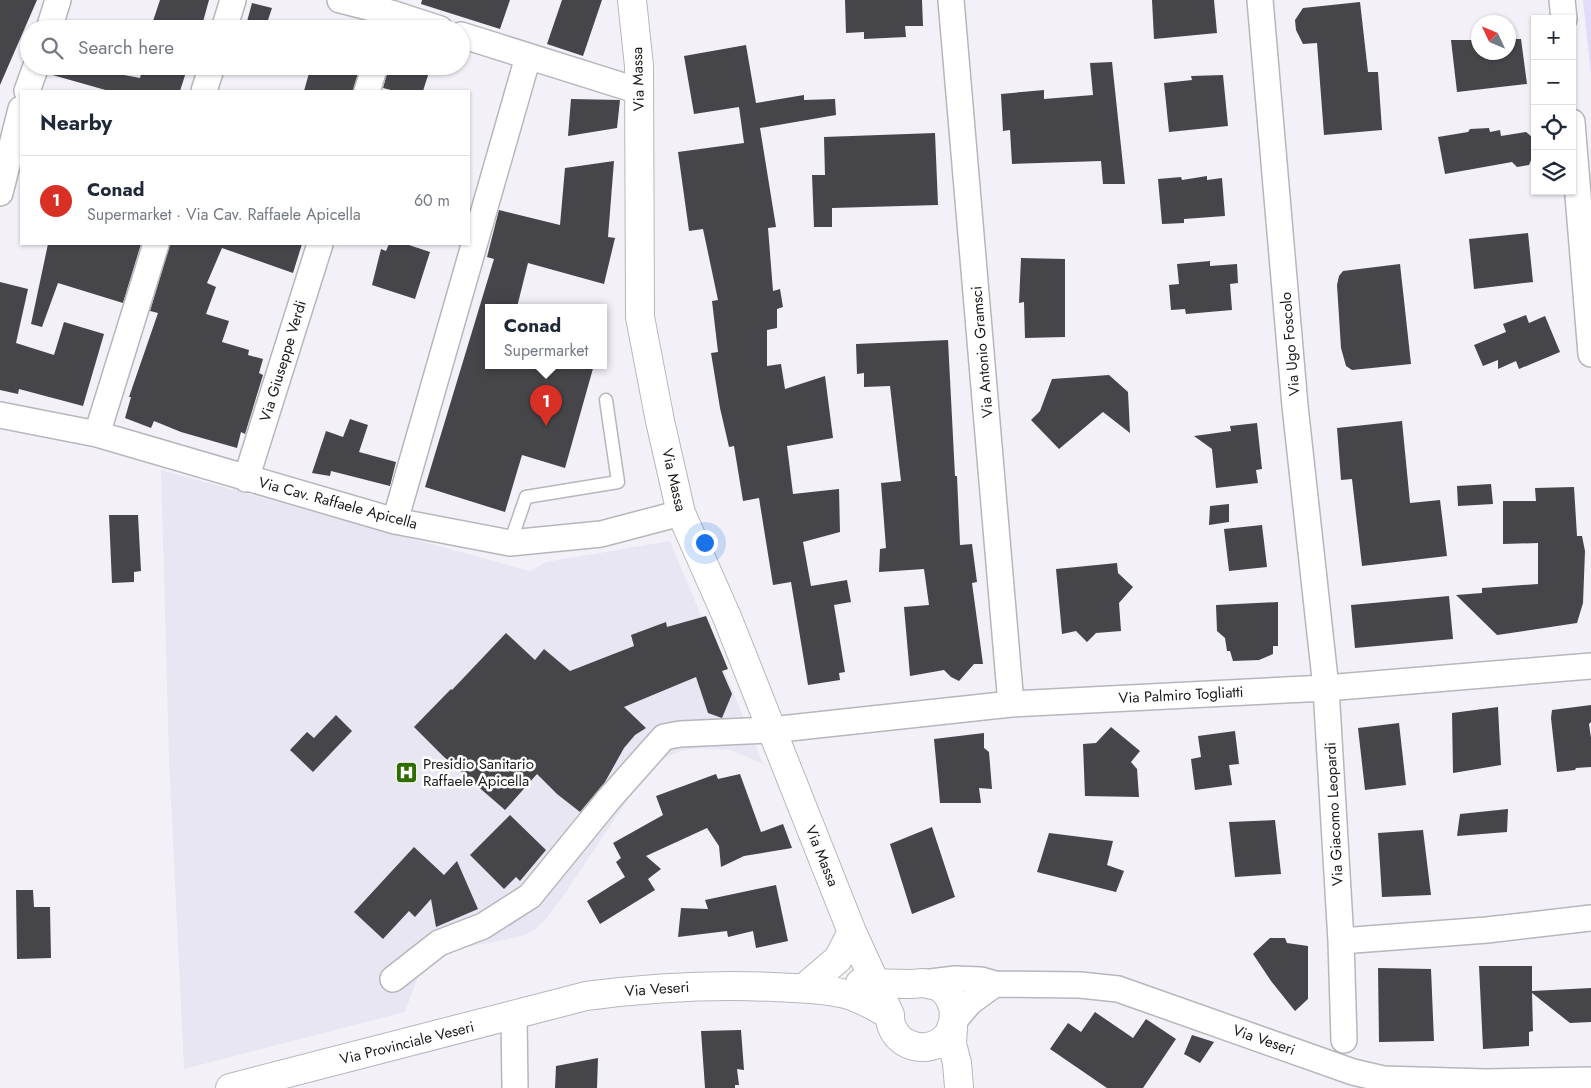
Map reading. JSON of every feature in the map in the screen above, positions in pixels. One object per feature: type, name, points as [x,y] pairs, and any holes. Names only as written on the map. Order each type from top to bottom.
[{"type":"street","points":[[52,20],[58,0]]},
{"type":"street","points":[[227,20],[233,0]]},
{"type":"street","points":[[340,0],[411,20]]},
{"type":"street","name":"Via Massa","points":[[632,0],[640,66],[640,317],[660,421],[681,513],[727,617],[852,932],[890,1015]]},
{"type":"street","name":"Via Antonio Gramsci","points":[[951,0],[1011,704]]},
{"type":"street","name":"Via Ugo Foscolo","points":[[1260,0],[1295,406],[1326,688]]},
{"type":"street","points":[[1562,0],[1564,15]]},
{"type":"street","points":[[470,39],[639,91]]},
{"type":"street","points":[[396,521],[528,56]]},
{"type":"street","points":[[27,90],[33,75]]},
{"type":"street","points":[[204,90],[209,75]]},
{"type":"street","points":[[367,90],[372,75]]},
{"type":"street","points":[[0,193],[20,113]]},
{"type":"street","points":[[1574,150],[1591,354]]},
{"type":"street","points":[[97,434],[156,245]]},
{"type":"street","name":"Via Giuseppe Verdi","points":[[246,479],[320,245]]},
{"type":"street","name":"Via Cav. Raffaele Apicella","points":[[0,415],[97,434],[246,479],[396,521],[510,543],[601,534],[681,513]]},
{"type":"street","name":"Via Palmiro Togliatti","points":[[393,980],[438,943],[483,926],[530,896],[609,799],[664,737],[680,734],[771,730],[1011,704],[1326,688],[1591,666]]},
{"type":"street","name":"Via Giacomo Leopardi","points":[[1326,688],[1342,940],[1344,1040]]},
{"type":"street","points":[[1342,940],[1487,930],[1591,918]]},
{"type":"street","points":[[804,988],[838,959],[852,932]]},
{"type":"street","name":"Via Veseri","points":[[804,988],[847,982],[918,984],[955,979],[981,980],[995,984],[1118,989],[1353,1072],[1383,1079],[1486,1082],[1591,1080]]},
{"type":"street","points":[[960,1087],[952,1044],[954,1021],[954,1010],[946,993],[938,986],[918,984],[902,990],[894,999],[890,1015],[892,1026],[897,1036],[911,1046],[922,1048],[933,1046],[943,1040],[949,1034],[954,1021],[970,1002],[995,984]]},
{"type":"street","name":"Via Veseri","points":[[514,1016],[586,996],[634,990],[728,985],[804,988],[850,996],[867,1002],[890,1015]]},
{"type":"street","points":[[514,1016],[516,1088]]},
{"type":"street","name":"Via Provinciale Veseri","points":[[230,1088],[514,1016]]},
{"type":"street","points":[[915,1046],[960,1087]]},
{"type":"lane","points":[[510,543],[526,497],[618,482],[606,400]]},
{"type":"shaded area","points":[[1583,0],[1591,0],[1591,75]]},
{"type":"shaded area","name":"Presidio Sanitario Raffaele Apicella","points":[[161,470],[530,571],[546,562],[670,541],[763,764],[731,750],[704,749],[678,752],[654,763],[637,782],[624,805],[562,898],[544,921],[534,930],[522,936],[458,949],[436,960],[417,979],[405,1012],[184,1069],[169,761]]},
{"type":"building","points":[[0,0],[37,0],[28,20],[20,20],[20,39],[0,85]]},
{"type":"building","points":[[160,0],[209,0],[203,20],[153,20]]},
{"type":"building","points":[[422,0],[510,0],[500,29],[421,4]]},
{"type":"building","points":[[562,0],[602,0],[583,56],[547,44]]},
{"type":"building","points":[[845,0],[922,0],[923,26],[905,26],[906,37],[864,39],[864,32],[846,33]]},
{"type":"building","points":[[1152,0],[1214,0],[1217,33],[1154,39]]},
{"type":"building","points":[[1360,2],[1368,72],[1378,72],[1382,130],[1324,135],[1317,43],[1303,44],[1296,30],[1295,20],[1303,8]]},
{"type":"building","points":[[252,3],[272,8],[268,20],[247,20]]},
{"type":"building","points":[[1516,39],[1521,39],[1527,84],[1457,92],[1451,40],[1471,40],[1471,60],[1516,60]]},
{"type":"building","points":[[746,45],[756,103],[804,95],[804,100],[835,99],[836,115],[760,128],[776,227],[768,228],[773,291],[780,289],[783,307],[777,309],[777,328],[767,330],[767,366],[781,364],[785,389],[825,376],[833,438],[787,446],[793,494],[839,489],[840,532],[803,542],[811,586],[847,580],[851,602],[834,605],[845,672],[839,673],[840,680],[808,685],[791,582],[773,585],[759,498],[743,501],[734,446],[729,447],[720,408],[711,353],[718,352],[712,301],[718,300],[703,229],[689,231],[678,152],[744,143],[739,107],[694,114],[684,56]]},
{"type":"building","points":[[1112,62],[1125,184],[1103,184],[1101,161],[1012,164],[1010,130],[1003,131],[1001,94],[1044,90],[1044,99],[1093,95],[1090,63]]},
{"type":"building","points":[[53,75],[124,75],[140,78],[141,75],[185,75],[180,90],[105,90]]},
{"type":"building","points":[[308,75],[357,75],[353,90],[304,90]]},
{"type":"building","points":[[387,75],[428,75],[423,90],[391,90],[383,88]]},
{"type":"building","points":[[1223,75],[1228,126],[1169,132],[1164,83],[1192,80],[1191,76]]},
{"type":"building","points":[[571,99],[620,100],[617,128],[568,136]]},
{"type":"building","points":[[1489,128],[1490,132],[1500,130],[1501,136],[1526,132],[1531,136],[1531,160],[1529,165],[1517,167],[1512,162],[1445,174],[1438,137],[1468,132],[1470,129]]},
{"type":"building","points":[[935,133],[938,205],[832,208],[832,227],[814,227],[812,175],[825,175],[824,137]]},
{"type":"building","points":[[614,161],[608,237],[615,238],[604,284],[528,263],[518,304],[485,304],[485,369],[593,369],[565,468],[522,455],[505,512],[425,487],[494,259],[487,257],[499,210],[560,225],[565,168]]},
{"type":"building","points":[[1207,176],[1207,180],[1222,178],[1225,216],[1184,219],[1184,223],[1162,224],[1158,179],[1181,177],[1182,180]]},
{"type":"building","points":[[1528,233],[1533,282],[1474,289],[1469,239]]},
{"type":"building","points":[[48,245],[141,245],[123,303],[58,283],[42,327],[31,324]]},
{"type":"building","points":[[170,245],[302,245],[293,273],[222,248],[207,283],[216,287],[206,314],[229,321],[222,342],[249,350],[248,355],[263,359],[259,373],[263,375],[245,434],[241,432],[237,448],[181,432],[154,421],[151,428],[125,418],[131,397],[129,397],[158,313],[150,311]]},
{"type":"building","points":[[389,245],[409,245],[430,252],[415,299],[372,285],[381,249],[386,251]]},
{"type":"building","points":[[1021,258],[1065,259],[1065,337],[1025,338],[1024,302],[1019,303]]},
{"type":"building","points":[[1210,261],[1210,266],[1237,264],[1238,283],[1230,284],[1232,310],[1186,314],[1185,309],[1171,310],[1169,285],[1179,284],[1177,264]]},
{"type":"building","points":[[1400,264],[1411,364],[1352,370],[1346,366],[1341,348],[1337,285],[1339,276],[1343,271]]},
{"type":"building","points":[[0,282],[28,289],[16,343],[54,355],[64,322],[104,334],[83,406],[19,389],[18,394],[0,390]]},
{"type":"building","points":[[1526,315],[1529,323],[1545,316],[1560,352],[1519,369],[1516,361],[1498,369],[1498,360],[1483,366],[1474,345],[1506,332],[1503,324]]},
{"type":"building","points":[[948,340],[960,545],[972,544],[977,582],[972,583],[983,664],[974,664],[959,681],[951,677],[944,670],[910,676],[904,607],[929,605],[924,569],[879,572],[880,549],[886,548],[881,483],[901,481],[890,386],[864,387],[864,373],[857,374],[856,344]]},
{"type":"building","points":[[1109,375],[1128,392],[1130,433],[1103,412],[1059,449],[1031,420],[1040,411],[1052,379]]},
{"type":"building","points":[[350,419],[368,425],[359,452],[396,462],[390,486],[331,471],[330,476],[312,473],[326,431],[343,437]]},
{"type":"building","points":[[1402,421],[1410,503],[1440,500],[1447,556],[1362,566],[1352,479],[1341,480],[1337,428]]},
{"type":"building","points":[[1257,423],[1262,469],[1256,470],[1258,483],[1216,488],[1212,449],[1194,436],[1231,431],[1230,426]]},
{"type":"building","points":[[1491,484],[1493,504],[1458,506],[1457,486]]},
{"type":"building","points":[[1574,487],[1577,536],[1582,536],[1585,551],[1583,603],[1577,623],[1497,635],[1456,595],[1482,593],[1482,588],[1538,584],[1538,543],[1503,544],[1503,501],[1536,501],[1535,488]]},
{"type":"building","points":[[1229,504],[1229,522],[1209,525],[1210,506]]},
{"type":"building","points":[[109,515],[138,515],[141,571],[134,572],[134,582],[112,583]]},
{"type":"building","points":[[1262,525],[1267,567],[1229,571],[1224,529]]},
{"type":"building","points":[[1117,563],[1118,573],[1133,587],[1119,603],[1121,631],[1096,633],[1087,642],[1076,631],[1062,634],[1056,569]]},
{"type":"building","points":[[1449,596],[1453,639],[1355,648],[1351,605]]},
{"type":"building","points":[[1278,602],[1278,646],[1273,646],[1273,654],[1259,660],[1233,661],[1230,651],[1227,651],[1225,638],[1217,631],[1216,605]]},
{"type":"building","points":[[706,616],[728,669],[722,671],[732,694],[722,718],[708,713],[696,677],[624,707],[646,728],[635,735],[624,748],[605,782],[580,812],[557,794],[537,774],[505,810],[444,757],[414,727],[506,633],[535,660],[544,649],[570,671],[634,646],[631,635],[666,622],[667,627]]},
{"type":"building","points":[[1591,705],[1591,722],[1589,724],[1591,767],[1557,772],[1551,718],[1552,710]]},
{"type":"building","points":[[1498,707],[1501,765],[1453,773],[1452,713]]},
{"type":"building","points":[[336,715],[352,731],[313,772],[290,750],[307,732],[314,738]]},
{"type":"building","points":[[1399,723],[1406,785],[1365,790],[1358,728]]},
{"type":"building","points":[[1111,727],[1140,751],[1131,762],[1137,769],[1139,797],[1085,796],[1083,744],[1096,743]]},
{"type":"building","points":[[1235,731],[1239,764],[1229,765],[1232,785],[1195,790],[1191,759],[1201,757],[1198,736]]},
{"type":"building","points":[[984,733],[984,748],[989,752],[992,789],[979,788],[981,803],[940,803],[934,739]]},
{"type":"building","points":[[716,774],[718,779],[740,774],[761,832],[783,824],[792,848],[744,856],[721,867],[719,846],[707,828],[646,856],[661,869],[648,879],[655,890],[600,924],[587,901],[625,877],[616,862],[621,858],[613,843],[663,815],[656,796]]},
{"type":"building","points":[[1508,809],[1507,832],[1457,836],[1460,814]]},
{"type":"building","points":[[510,815],[546,850],[520,881],[516,877],[504,889],[470,855]]},
{"type":"building","points":[[1275,820],[1281,874],[1235,877],[1229,822]]},
{"type":"building","points":[[932,827],[955,897],[912,914],[890,844]]},
{"type":"building","points":[[1423,830],[1431,895],[1382,897],[1378,833]]},
{"type":"building","points":[[1049,833],[1113,841],[1107,865],[1124,871],[1116,892],[1037,872]]},
{"type":"building","points":[[414,847],[444,875],[457,861],[478,909],[436,927],[431,899],[415,917],[409,911],[383,939],[354,912]]},
{"type":"building","points":[[776,885],[788,941],[756,948],[753,931],[728,937],[727,931],[678,937],[681,908],[708,909],[705,900]]},
{"type":"building","points":[[16,890],[33,890],[34,907],[50,907],[51,958],[17,959]]},
{"type":"building","points":[[1270,938],[1285,938],[1287,943],[1308,946],[1308,999],[1295,1011],[1271,981],[1253,954]]},
{"type":"building","points":[[1479,966],[1532,966],[1532,991],[1591,988],[1591,1022],[1570,1023],[1532,993],[1533,1031],[1529,1032],[1529,1046],[1483,1049]]},
{"type":"building","points":[[1378,968],[1431,969],[1434,1041],[1379,1042]]},
{"type":"building","points":[[1095,1012],[1133,1038],[1146,1019],[1176,1039],[1143,1088],[1107,1088],[1050,1049],[1068,1023],[1081,1032]]},
{"type":"building","points":[[741,1030],[744,1070],[737,1069],[739,1085],[735,1085],[735,1088],[705,1088],[701,1031]]},
{"type":"building","points":[[1192,1035],[1214,1042],[1200,1063],[1184,1054]]},
{"type":"building","points":[[598,1058],[597,1088],[555,1088],[556,1066]]},
{"type":"place","name":"Conad","points":[[546,426]]},
{"type":"place","name":"Presidio Sanitario Raffaele Apicella","points":[[407,773]]}]
